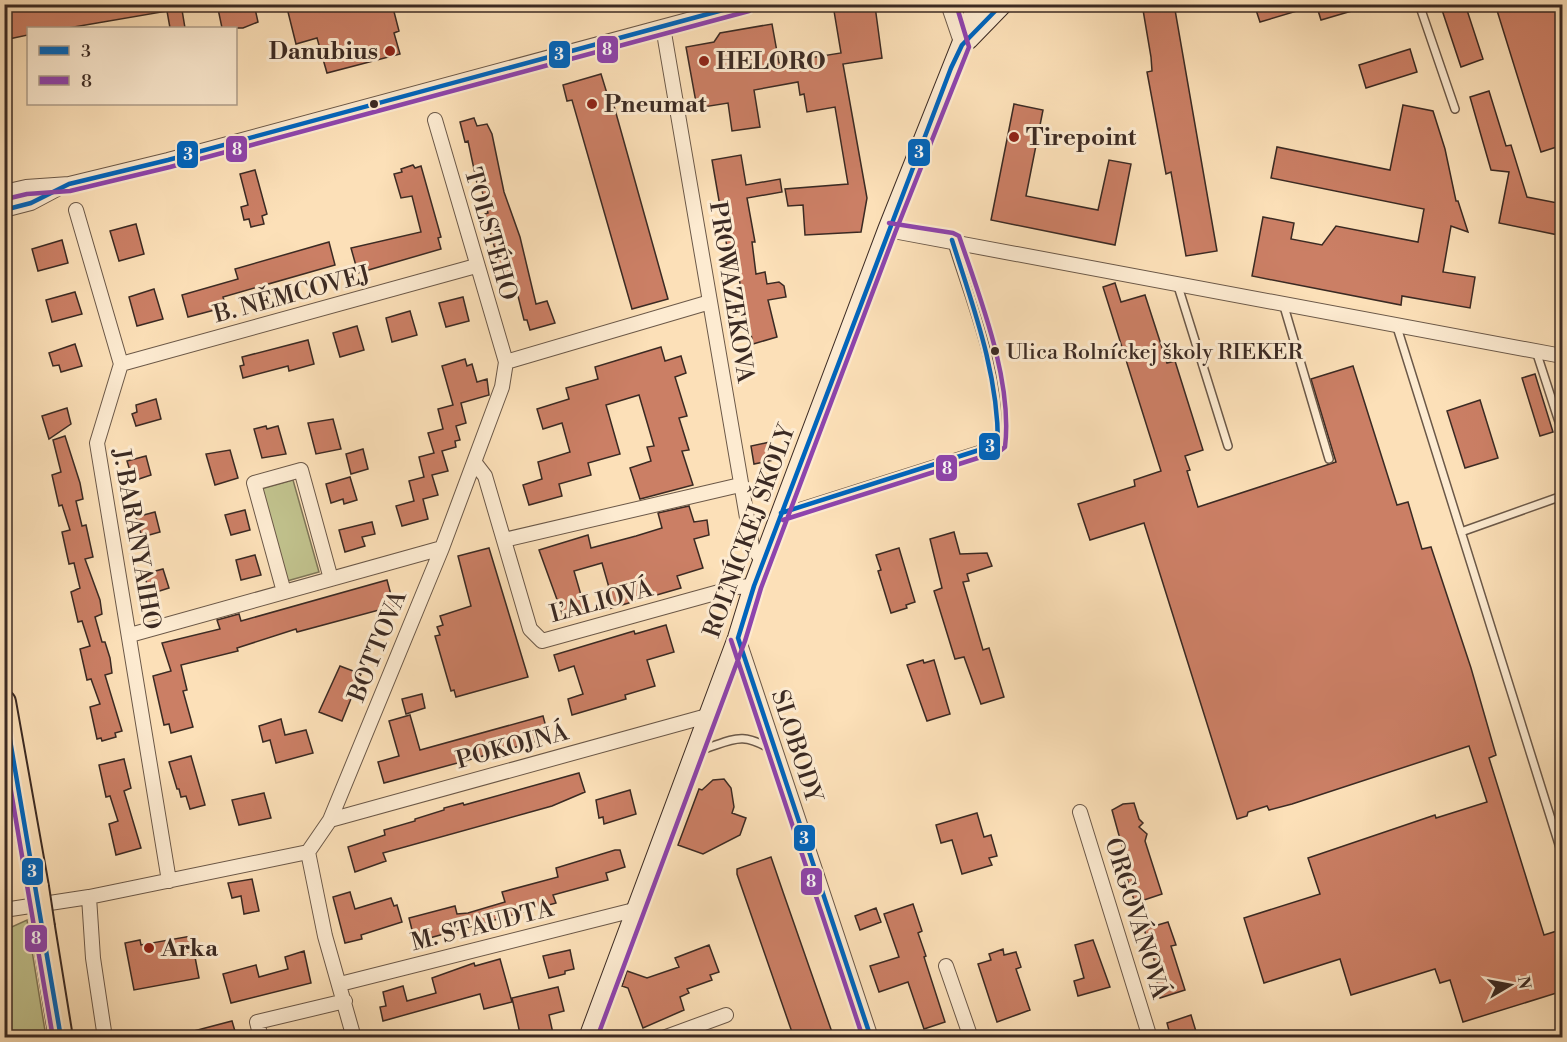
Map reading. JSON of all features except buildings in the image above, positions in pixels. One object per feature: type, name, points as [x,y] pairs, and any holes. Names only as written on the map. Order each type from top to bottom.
[{"type":"main road","name":"ROĽNÍCKEJ ŠKOLY","points":[[589,1038],[634,910],[738,638],[781,513],[888,230],[978,4]]},
{"type":"main road","name":"ROĽNÍCKEJ ŠKOLY","points":[[962,45],[1002,4]]},
{"type":"main road","points":[[4,702],[61,1038]]},
{"type":"main road","points":[[43,927],[56,1038]]},
{"type":"street","points":[[4,192],[26,187],[69,184],[201,152],[747,4]]},
{"type":"street","points":[[948,4],[962,45]]},
{"type":"street","name":"PROWAZEKOVA","points":[[663,27],[740,485],[752,547],[763,561]]},
{"type":"street","name":"TOLSTÉHO","points":[[435,120],[506,362]]},
{"type":"street","points":[[4,210],[31,203],[69,184]]},
{"type":"street","points":[[76,210],[121,364]]},
{"type":"street","points":[[888,230],[952,240],[1563,356]]},
{"type":"street","name":"B. NĚMCOVEJ","points":[[121,364],[476,266]]},
{"type":"street","points":[[506,362],[710,302]]},
{"type":"street","name":"BOTTOVA","points":[[308,852],[330,820],[442,548],[502,387],[506,362]]},
{"type":"street","name":"J. BARANYAIHO","points":[[121,364],[97,443],[169,881]]},
{"type":"street","name":"ĽALIOVÁ","points":[[475,463],[485,476],[530,629],[542,640],[737,587],[754,586]]},
{"type":"street","points":[[284,592],[254,483],[291,472],[301,470],[331,579]]},
{"type":"street","points":[[504,540],[740,485]]},
{"type":"street","points":[[130,635],[442,548]]},
{"type":"street","name":"SLOBODY","points":[[738,638],[870,1038]]},
{"type":"street","name":"POKOJNÁ","points":[[330,820],[707,716]]},
{"type":"street","name":"ORGOVÁNOVÁ","points":[[1080,812],[1150,1038]]},
{"type":"street","points":[[4,910],[89,897],[308,852],[325,936],[354,1038]]},
{"type":"street","points":[[89,897],[93,958],[105,1038]]},
{"type":"street","name":"M. STAUDTA","points":[[340,984],[634,910]]},
{"type":"street","points":[[946,966],[971,1038]]},
{"type":"street","points":[[261,1038],[257,1022],[345,1001]]},
{"type":"street","points":[[663,1038],[726,1015]]},
{"type":"lane","points":[[1419,4],[1455,109]]},
{"type":"lane","points":[[781,513],[998,444],[999,419],[987,354],[952,240]]},
{"type":"lane","points":[[1178,283],[1228,446]]},
{"type":"lane","points":[[1282,303],[1329,459]]},
{"type":"lane","points":[[1396,324],[1563,854]]},
{"type":"lane","points":[[1536,350],[1563,431]]},
{"type":"lane","points":[[1461,532],[1563,496]]},
{"type":"lane","points":[[693,753],[743,737],[755,739],[774,751]]},
{"type":"green space","points":[[293,480],[319,572],[287,581],[261,489]]},
{"type":"green space","points":[[27,920],[46,1037],[7,1037],[4,1032],[5,930]]},
{"type":"transit line","name":"3","points":[[4,210],[31,203],[69,184],[168,160],[745,4]]},
{"type":"transit line","name":"8","points":[[597,1038],[745,641],[761,588],[895,233],[969,47],[956,4]]},
{"type":"transit line","name":"3","points":[[738,638],[754,586],[951,68],[962,45],[1002,4]]},
{"type":"transit line","name":"8","points":[[6,199],[27,194],[70,191],[170,167],[749,11]]},
{"type":"transit line","name":"8","points":[[783,520],[1000,451],[1005,447],[1004,395],[993,340],[959,236],[953,233],[889,223]]},
{"type":"transit line","name":"3","points":[[781,513],[998,444],[997,417],[989,365],[952,240]]},
{"type":"transit line","name":"3","points":[[738,638],[871,1038]]},
{"type":"transit line","name":"8","points":[[731,640],[863,1038]]},
{"type":"transit line","name":"3","points":[[4,705],[61,1038]]},
{"type":"transit line","name":"8","points":[[4,750],[53,1038]]},
{"type":"place","name":"Danubius","points":[[390,51]]},
{"type":"place","name":"HELORO","points":[[704,61]]},
{"type":"place","name":"Pneumat","points":[[592,104]]},
{"type":"place","name":"Tirepoint","points":[[1014,137]]},
{"type":"place","name":"Ulica Rolníckej školy RIEKER","points":[[995,351]]},
{"type":"place","name":"Arka","points":[[149,948]]}]
